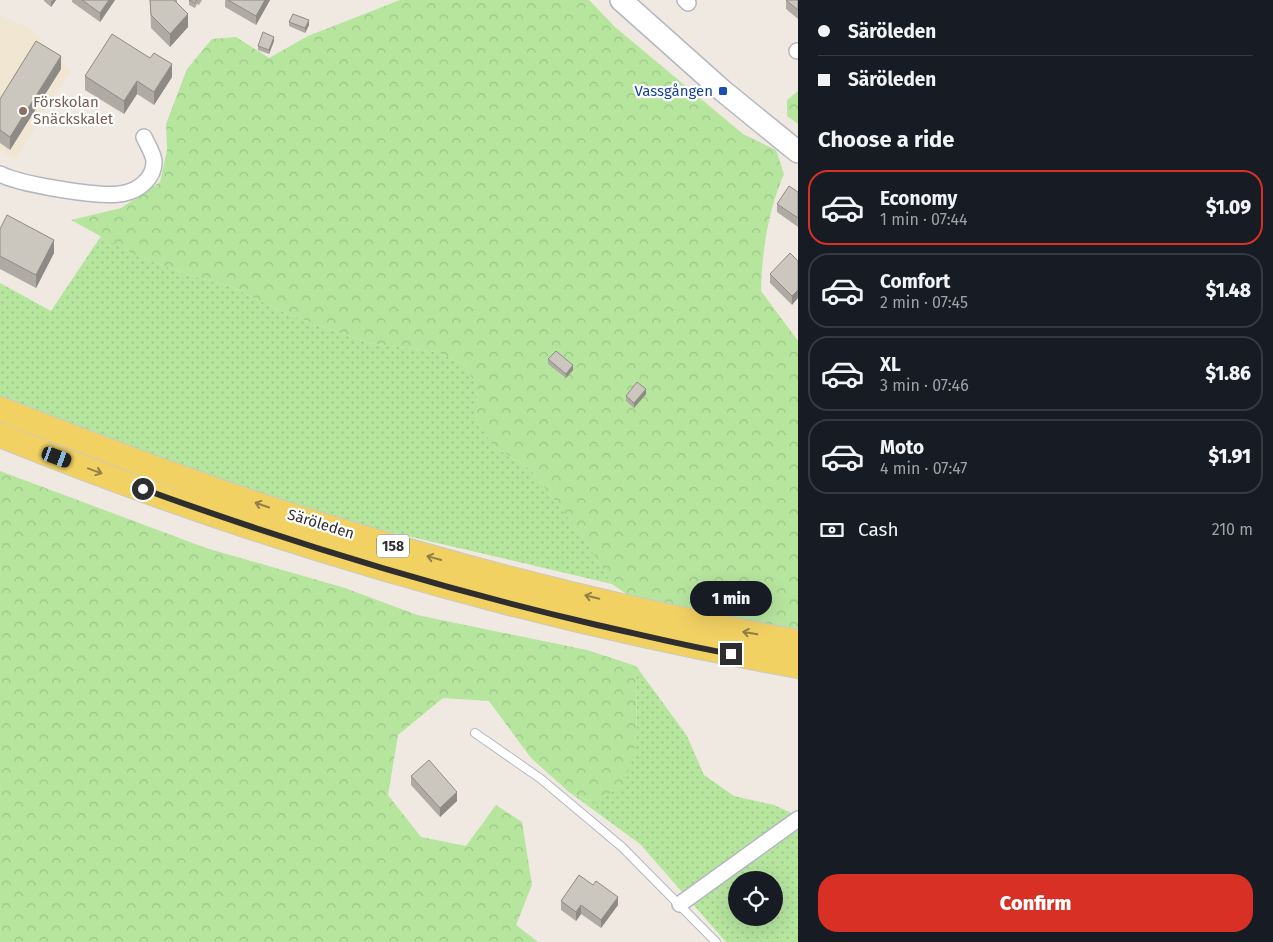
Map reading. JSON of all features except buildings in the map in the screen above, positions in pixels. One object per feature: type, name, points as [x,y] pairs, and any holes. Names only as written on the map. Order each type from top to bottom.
[{"type":"main road","name":"Säröleden","points":[[0,409],[216,489],[331,528],[514,579],[709,626],[798,642]]},
{"type":"main road","name":"Säröleden","points":[[0,435],[195,508],[400,574],[494,600],[697,648],[798,666]]},
{"type":"street","points":[[621,0],[723,91],[798,152]]},
{"type":"street","points":[[0,174],[14,181],[54,188],[123,194],[140,187],[151,174],[154,161],[144,137]]},
{"type":"street","points":[[680,904],[798,820]]},
{"type":"lane","points":[[475,733],[541,779],[622,847],[716,942]]},
{"type":"shaded area","name":"Förskolan Snäckskalet","points":[[0,15],[32,30],[70,71],[15,159],[0,151]]},
{"type":"green space","points":[[400,0],[589,0],[615,27],[743,134],[776,150],[784,174],[778,188],[767,231],[761,291],[798,341],[798,630],[635,600],[612,584],[581,534],[530,469],[493,446],[476,419],[478,390],[465,365],[437,352],[368,343],[285,313],[232,287],[186,274],[135,255],[71,220],[121,208],[160,182],[167,150],[166,124],[187,69],[212,39],[236,37],[269,58],[308,36]]},
{"type":"green space","points":[[798,91],[798,124],[787,116],[787,100]]},
{"type":"green space","points":[[101,236],[135,255],[186,274],[232,287],[285,313],[368,343],[437,352],[465,365],[478,390],[476,419],[493,446],[530,469],[581,534],[612,584],[335,519],[0,402],[0,283],[51,311]]},
{"type":"green space","points":[[0,471],[206,548],[345,588],[417,615],[587,650],[636,666],[637,740],[624,785],[594,803],[569,792],[531,758],[489,701],[443,698],[398,735],[388,795],[421,837],[466,846],[496,805],[522,822],[532,885],[516,925],[538,942],[0,942]]},
{"type":"green space","points":[[636,666],[687,736],[704,775],[734,796],[774,805],[798,816],[798,942],[726,942],[640,844],[569,792],[594,803],[637,740]]},
{"type":"place","name":"Vassgången","points":[[723,91]]},
{"type":"place","name":"Förskolan Snäckskalet","points":[[23,111]]},
{"type":"route","points":[[143,489],[195,508],[408,576],[494,600],[697,648],[731,654]]}]
